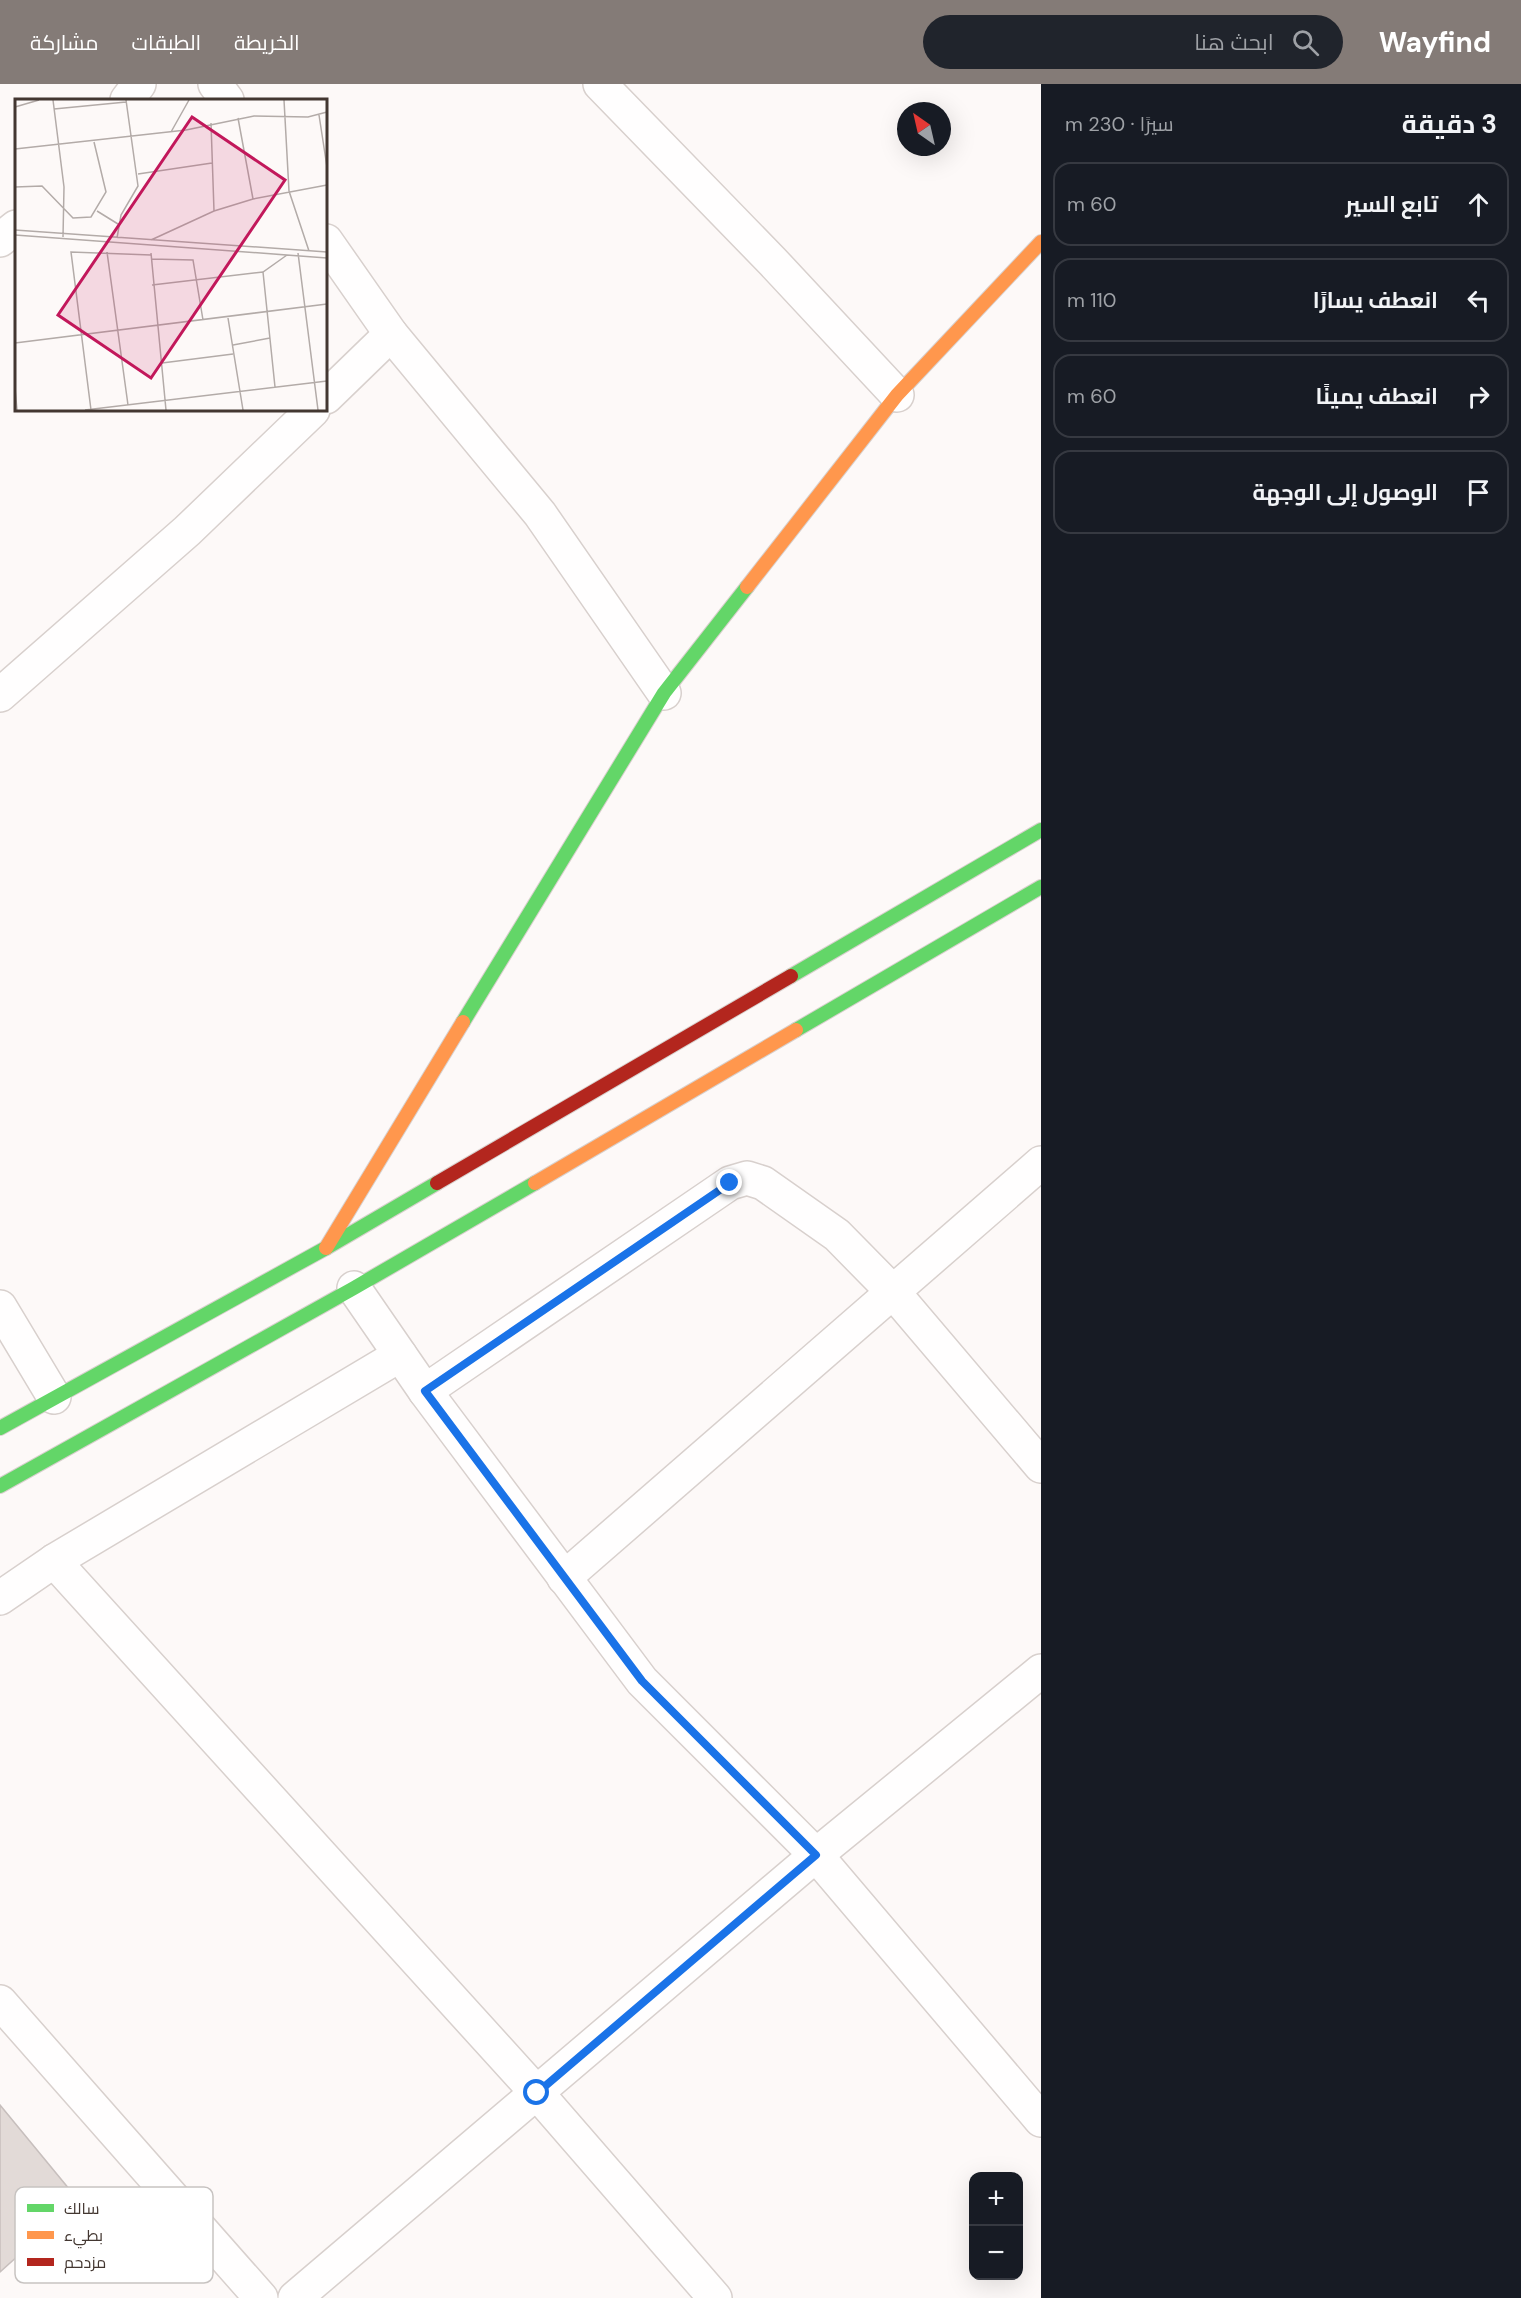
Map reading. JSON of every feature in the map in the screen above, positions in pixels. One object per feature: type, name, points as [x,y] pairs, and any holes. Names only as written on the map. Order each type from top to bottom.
[{"type":"street","points":[[128,99],[139,84]]},
{"type":"street","points":[[215,84],[226,99]]},
{"type":"street","points":[[600,84],[773,262],[897,395]]},
{"type":"street","points":[[0,240],[15,227]]},
{"type":"street","points":[[327,242],[391,334],[540,514],[664,693]]},
{"type":"street","points":[[326,1248],[664,693],[897,395],[1041,242]]},
{"type":"street","points":[[327,396],[391,334]]},
{"type":"street","points":[[0,695],[188,531],[312,411]]},
{"type":"street","points":[[0,1428],[326,1248],[1041,830]]},
{"type":"street","points":[[0,1486],[354,1288],[1041,887]]},
{"type":"street","points":[[564,1578],[1041,1163]]},
{"type":"street","points":[[425,1391],[730,1183],[747,1178],[763,1183],[837,1235],[894,1293],[1041,1466]]},
{"type":"street","points":[[354,1288],[425,1391],[642,1681],[816,1855],[1041,2120]]},
{"type":"street","points":[[0,1307],[54,1397]]},
{"type":"street","points":[[0,1598],[54,1562],[400,1355]]},
{"type":"street","points":[[54,1562],[537,2093],[715,2298]]},
{"type":"street","points":[[295,2298],[816,1855],[1041,1671]]},
{"type":"street","points":[[0,2002],[163,2187]]},
{"type":"street","points":[[213,2244],[261,2298]]},
{"type":"building","points":[[0,2105],[67,2187],[15,2187],[15,2259],[0,2272]]},
{"type":"traffic: fast","points":[[463,1022],[664,693],[747,587]]},
{"type":"traffic: fast","points":[[791,976],[1041,830]]},
{"type":"traffic: fast","points":[[796,1030],[1041,887]]},
{"type":"traffic: fast","points":[[0,1428],[326,1248],[437,1183]]},
{"type":"traffic: fast","points":[[0,1486],[354,1288],[535,1183]]},
{"type":"traffic: slow","points":[[747,587],[897,395],[1041,242]]},
{"type":"traffic: slow","points":[[326,1248],[463,1022]]},
{"type":"traffic: slow","points":[[535,1183],[796,1030]]},
{"type":"traffic: jam","points":[[437,1183],[791,976]]},
{"type":"route","points":[[537,2093],[816,1855],[642,1681],[425,1391],[730,1183]]}]
